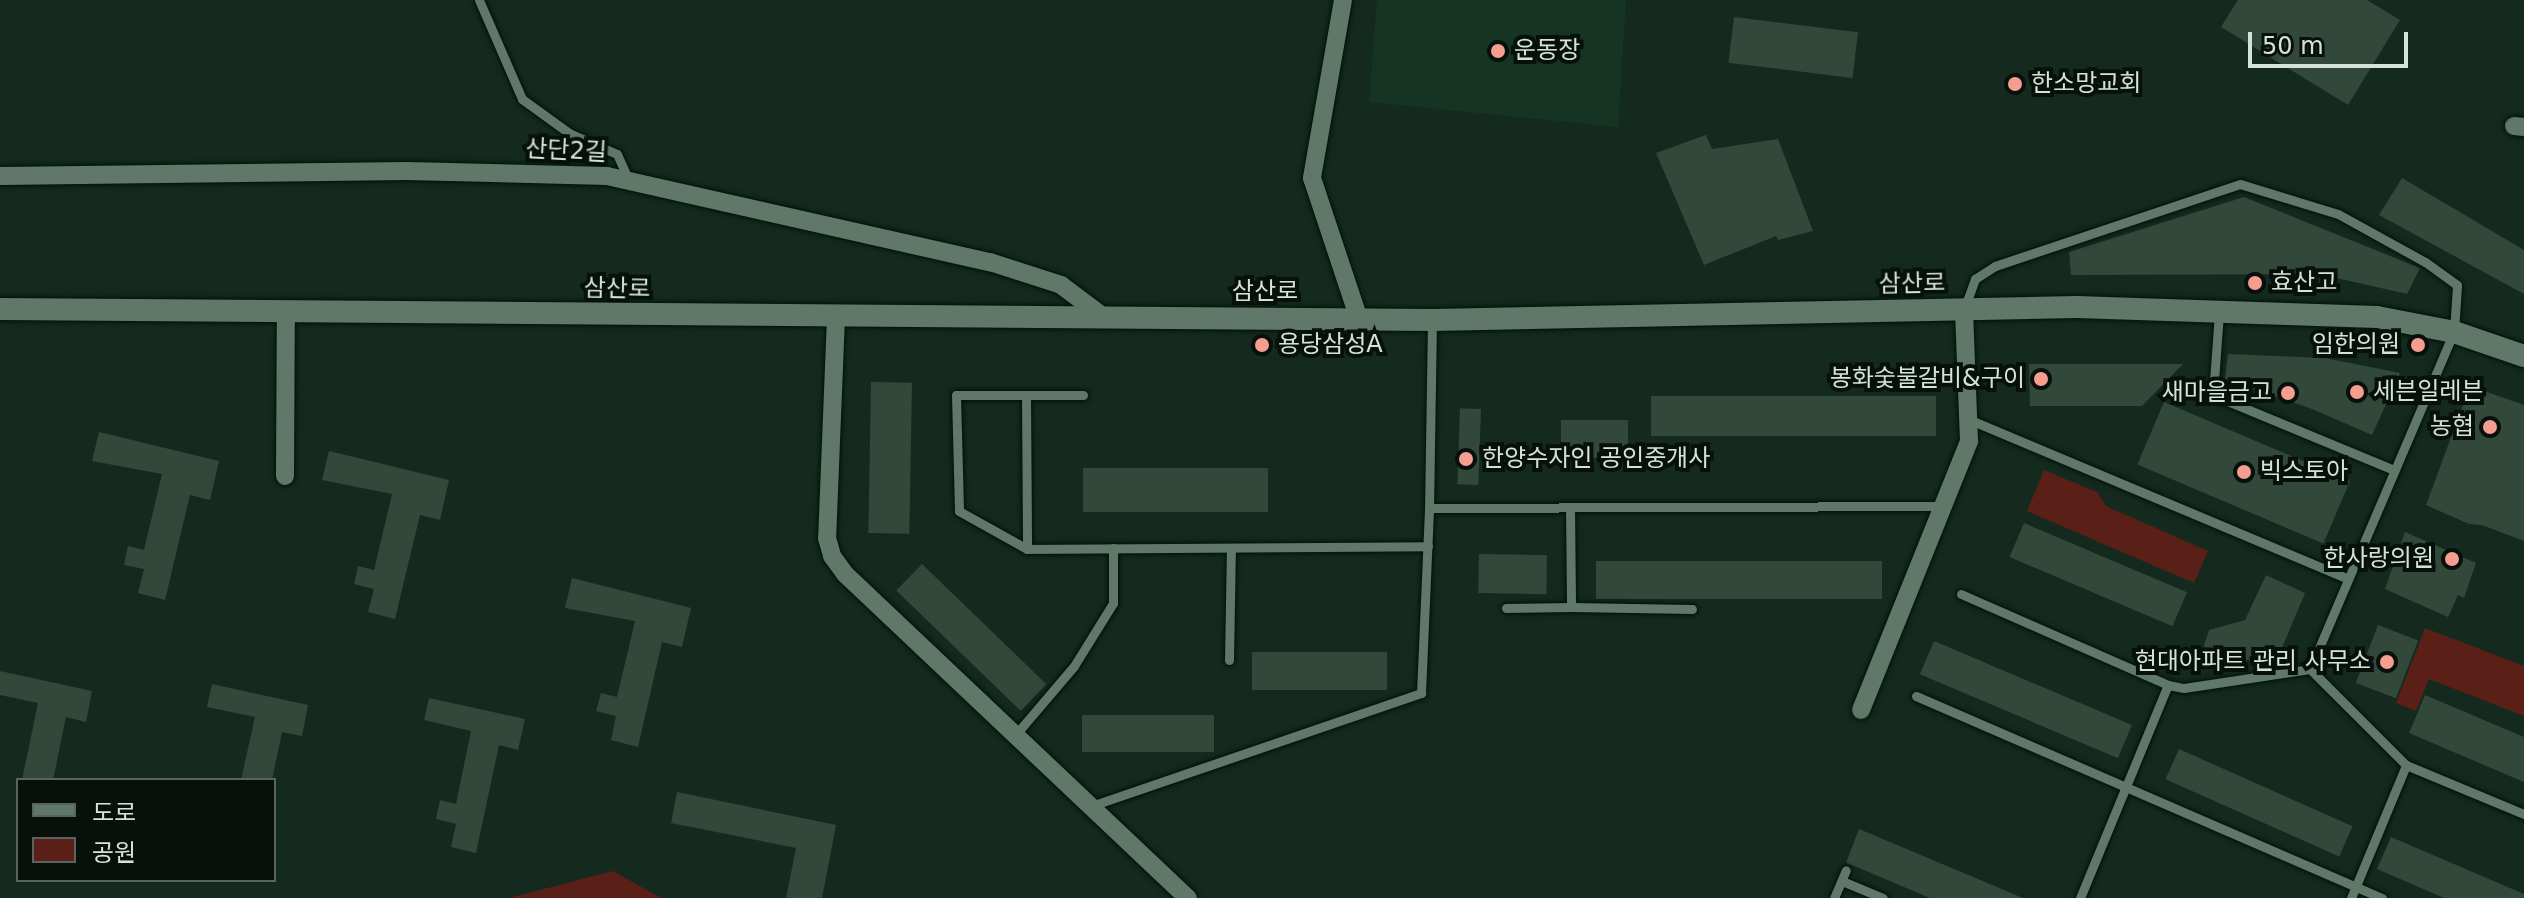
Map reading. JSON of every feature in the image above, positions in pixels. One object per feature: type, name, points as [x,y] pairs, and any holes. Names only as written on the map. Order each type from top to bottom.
[{"type":"main road","name":"삼산로","points":[[0,309],[1432,320],[2077,307],[2377,317],[2454,332],[2524,356]]},
{"type":"street","points":[[1343,0],[1312,178],[1359,319]]},
{"type":"street","name":"산단2길","points":[[0,176],[519,172],[607,176],[990,262],[1061,285],[1105,318]]},
{"type":"street","points":[[1861,710],[1969,441],[1964,309]]},
{"type":"street","points":[[285,476],[286,312]]},
{"type":"street","points":[[836,317],[827,538],[832,556],[845,574],[1017,733],[1188,898]]},
{"type":"lane","points":[[479,0],[522,99],[569,133],[617,154],[629,181]]},
{"type":"lane","points":[[1964,309],[1975,279],[1995,266],[2240,184],[2338,214],[2425,262],[2457,285],[2454,332],[2392,469],[2310,669]]},
{"type":"lane","points":[[2219,312],[2213,395],[2392,469]]},
{"type":"lane","points":[[1091,806],[1421,693],[1428,546],[1432,320]]},
{"type":"lane","points":[[1083,395],[956,395],[959,511],[1027,549],[1428,546]]},
{"type":"lane","points":[[1026,395],[1027,549]]},
{"type":"lane","points":[[1968,419],[2347,578]]},
{"type":"lane","points":[[1429,508],[1942,506]]},
{"type":"lane","points":[[1570,507],[1571,607]]},
{"type":"lane","points":[[1017,733],[1074,666],[1113,603],[1113,548]]},
{"type":"lane","points":[[1229,660],[1231,548]]},
{"type":"lane","points":[[1961,594],[2168,685],[2184,688],[2310,669]]},
{"type":"lane","points":[[1506,608],[1692,609]]},
{"type":"lane","points":[[2310,669],[2406,765],[2524,814]]},
{"type":"lane","points":[[2080,898],[2168,685]]},
{"type":"lane","points":[[1916,696],[2382,898]]},
{"type":"lane","points":[[2351,898],[2406,765]]},
{"type":"lane","points":[[1834,898],[1846,870]]},
{"type":"lane","points":[[1842,881],[1883,898]]},
{"type":"shaded area","name":"운동장","points":[[1377,0],[1626,0],[1618,127],[1369,102]]},
{"type":"green space","points":[[2044,470],[2097,492],[2106,506],[2208,551],[2194,583],[2027,511]]},
{"type":"green space","points":[[2425,628],[2524,666],[2524,716],[2429,679],[2416,711],[2396,703]]},
{"type":"green space","points":[[613,871],[661,898],[509,898]]},
{"type":"building","points":[[2238,0],[2367,0],[2400,20],[2348,105],[2221,27]]},
{"type":"building","points":[[1734,17],[1858,32],[1852,78],[1728,63]]},
{"type":"building","points":[[1706,135],[1712,149],[1778,139],[1813,231],[1778,240],[1776,236],[1704,265],[1656,153]]},
{"type":"building","points":[[2402,178],[2524,250],[2524,294],[2379,215]]},
{"type":"building","points":[[2244,197],[2420,268],[2407,294],[2319,274],[2071,275],[2069,252]]},
{"type":"building","points":[[2228,354],[2325,358],[2400,373],[2372,435],[2312,409],[2225,379]]},
{"type":"building","points":[[2029,364],[2183,364],[2142,406],[2030,406]]},
{"type":"building","points":[[871,382],[912,383],[909,534],[868,533]]},
{"type":"building","points":[[2470,386],[2524,405],[2524,541],[2482,525],[2469,524],[2426,505]]},
{"type":"building","points":[[1651,396],[1936,396],[1936,436],[1651,436]]},
{"type":"building","name":"빅스토아","points":[[2164,402],[2350,481],[2323,544],[2137,465]]},
{"type":"building","points":[[1460,408],[1481,409],[1478,485],[1457,484]]},
{"type":"building","points":[[1561,420],[1628,420],[1628,458],[1561,458]]},
{"type":"building","points":[[99,432],[219,461],[210,500],[190,495],[165,600],[138,593],[144,569],[124,565],[128,546],[144,550],[162,474],[92,461]]},
{"type":"building","points":[[329,451],[449,480],[440,520],[420,515],[395,619],[368,612],[374,589],[354,584],[358,566],[374,570],[392,494],[322,480]]},
{"type":"building","points":[[1083,468],[1268,468],[1268,512],[1083,512]]},
{"type":"building","points":[[2024,523],[2187,592],[2172,626],[2010,557]]},
{"type":"building","points":[[2405,532],[2476,563],[2464,598],[2458,595],[2448,617],[2385,589]]},
{"type":"building","points":[[1479,554],[1547,555],[1546,594],[1478,593]]},
{"type":"building","points":[[1596,561],[1882,561],[1882,599],[1596,599]]},
{"type":"building","points":[[922,564],[1046,684],[1021,711],[896,591]]},
{"type":"building","points":[[2266,575],[2305,593],[2281,650],[2225,667],[2208,659],[2204,645],[2209,630],[2245,620]]},
{"type":"building","points":[[572,578],[691,608],[682,647],[662,642],[638,747],[611,740],[616,716],[596,711],[601,693],[617,697],[635,621],[565,608]]},
{"type":"building","name":"현대아파트 관리 사무소","points":[[2378,625],[2418,640],[2396,698],[2356,683]]},
{"type":"building","points":[[1934,641],[2132,725],[2118,758],[1920,674]]},
{"type":"building","points":[[1252,652],[1387,652],[1387,690],[1252,690]]},
{"type":"building","points":[[0,671],[92,691],[86,722],[66,717],[53,778],[22,778],[38,703],[0,695]]},
{"type":"building","points":[[212,684],[308,705],[302,736],[282,732],[272,778],[241,778],[255,717],[207,707]]},
{"type":"building","points":[[2425,695],[2524,737],[2524,782],[2409,733]]},
{"type":"building","points":[[429,698],[525,719],[518,750],[499,745],[476,853],[451,847],[456,824],[436,819],[440,800],[456,804],[471,731],[424,720]]},
{"type":"building","points":[[1082,715],[1214,715],[1214,752],[1082,752]]},
{"type":"building","points":[[2179,749],[2353,826],[2339,856],[2166,779]]},
{"type":"building","points":[[677,792],[836,825],[822,898],[786,898],[796,848],[671,823]]},
{"type":"building","points":[[1859,829],[2023,898],[1930,898],[1846,863]]},
{"type":"building","points":[[2391,837],[2524,894],[2524,898],[2444,898],[2377,869]]},
{"type":"place","name":"운동장","points":[[1498,51]]},
{"type":"place","name":"한소망교회","points":[[2015,84]]},
{"type":"place","name":"효산고","points":[[2255,283]]},
{"type":"place","name":"용당삼성A","points":[[1262,345]]},
{"type":"place","name":"임한의원","points":[[2418,345]]},
{"type":"place","name":"봉화숯불갈비&구이","points":[[2041,379]]},
{"type":"place","name":"세븐일레븐","points":[[2357,392]]},
{"type":"place","name":"새마을금고","points":[[2288,393]]},
{"type":"place","name":"농협","points":[[2490,427]]},
{"type":"place","name":"한양수자인 공인중개사","points":[[1466,459]]},
{"type":"place","name":"빅스토아","points":[[2244,472]]},
{"type":"place","name":"한사랑의원","points":[[2452,559]]},
{"type":"place","name":"현대아파트 관리 사무소","points":[[2387,662]]}]
